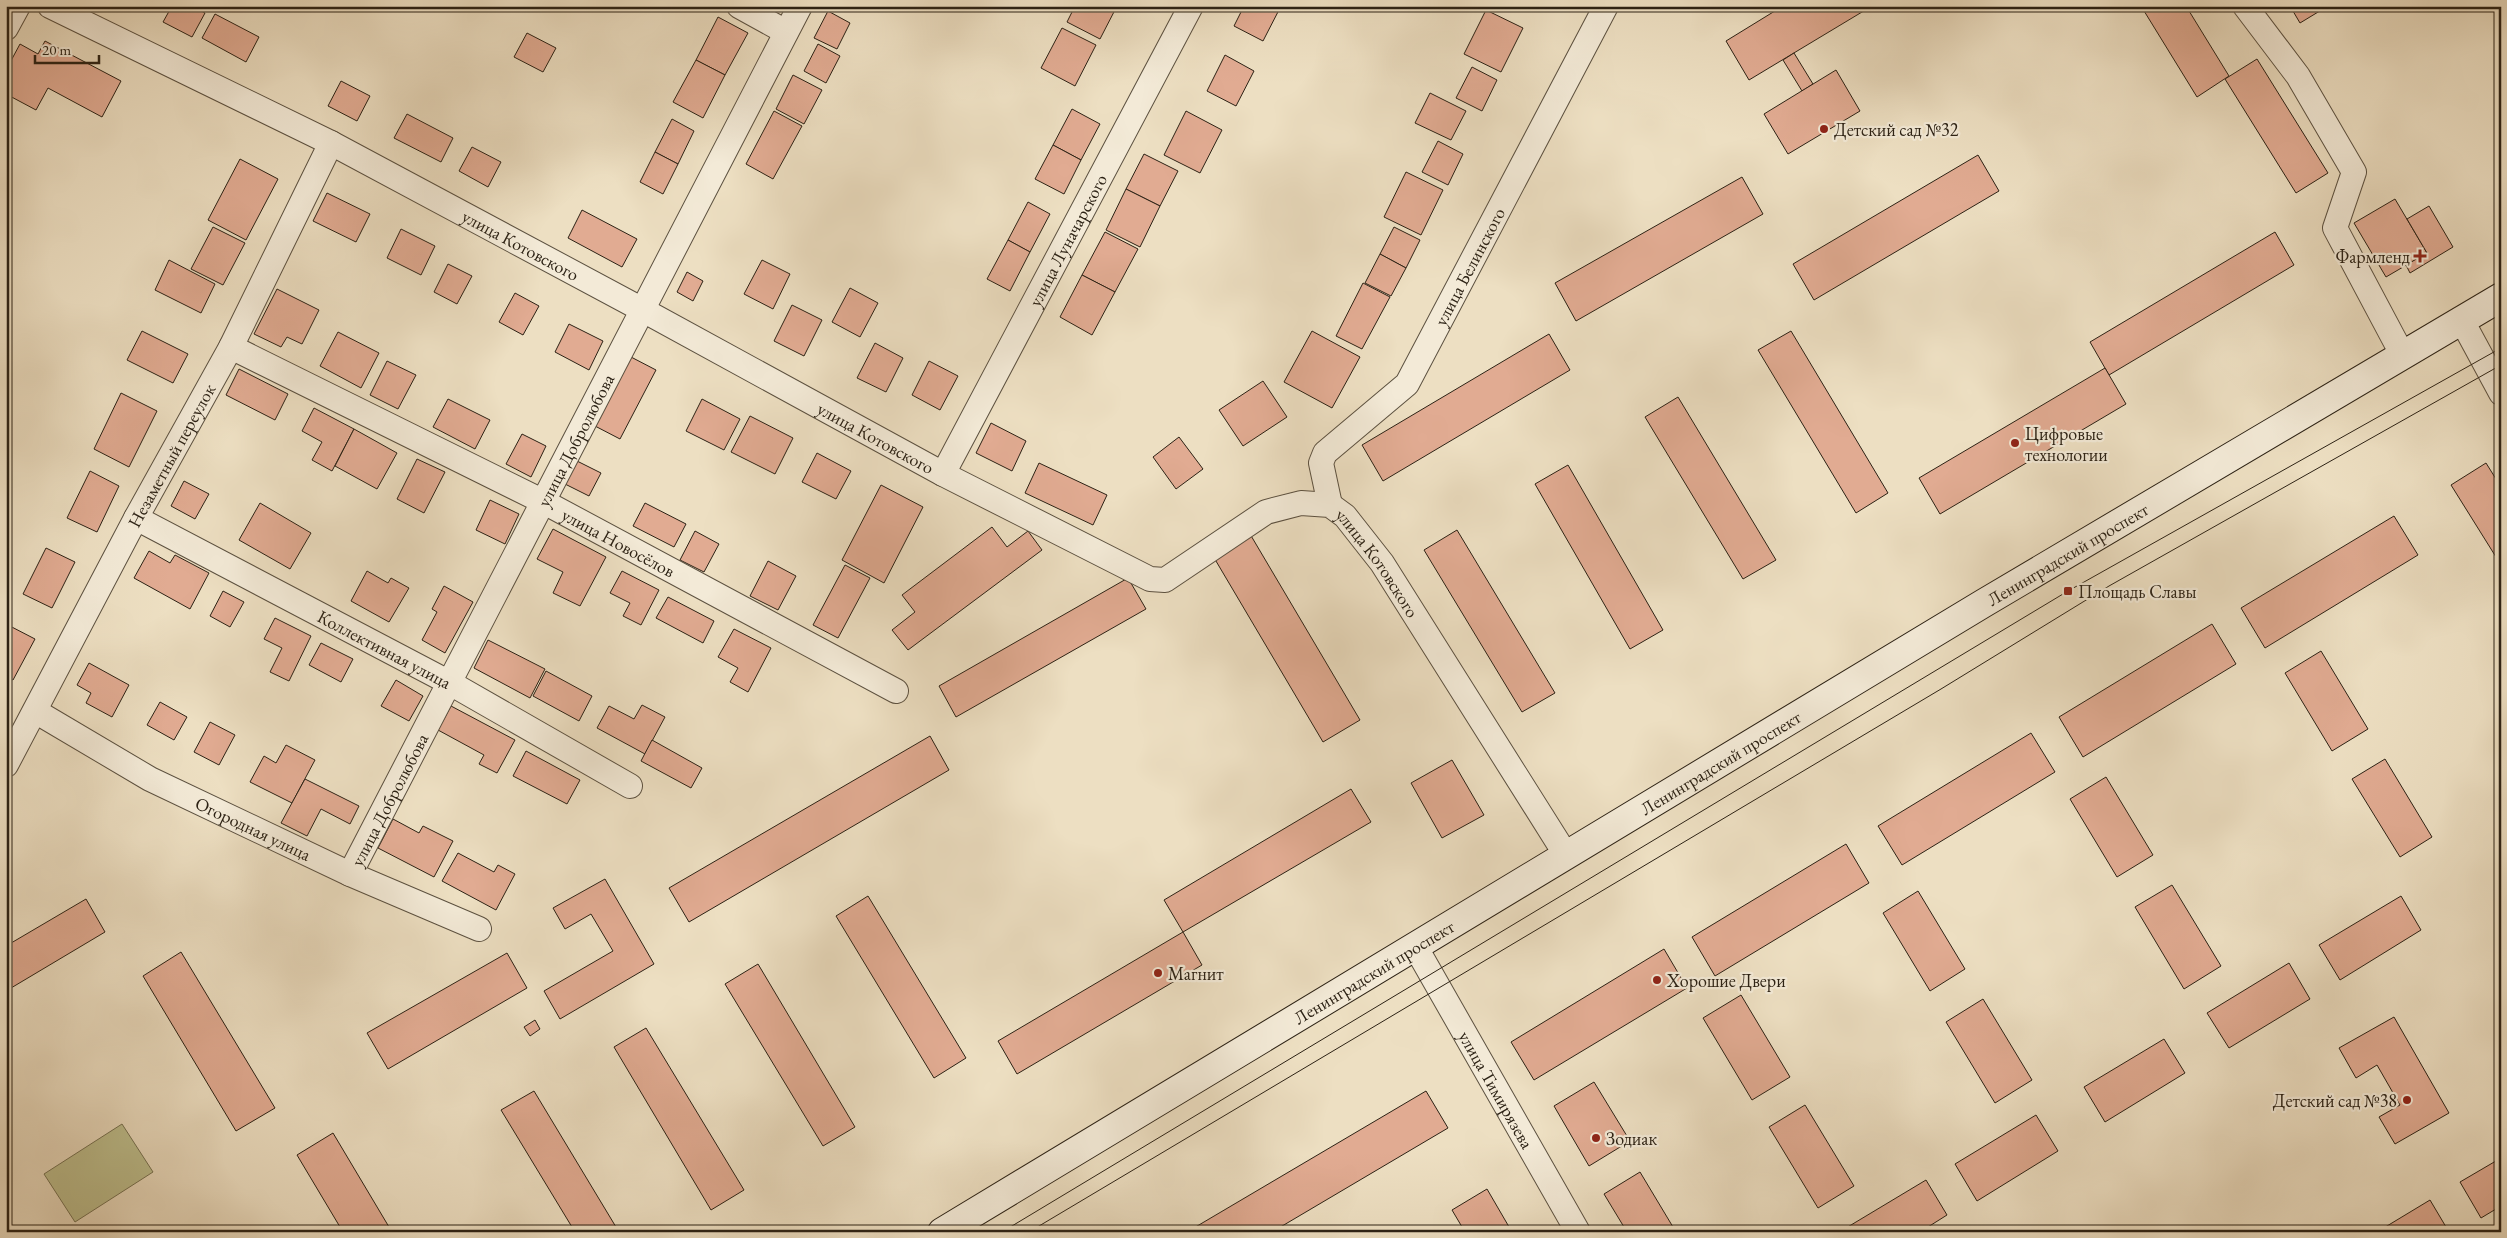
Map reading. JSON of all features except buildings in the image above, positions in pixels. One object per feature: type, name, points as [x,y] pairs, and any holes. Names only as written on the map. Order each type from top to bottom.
[{"type":"main road","name":"Ленинградский проспект","points":[[942,1232],[1566,855],[2402,354],[2501,297]]},
{"type":"street","points":[[6,28],[18,6]]},
{"type":"street","name":"улица Котовского","points":[[50,6],[330,143],[641,308],[943,474],[1150,579],[1165,580],[1266,512],[1301,503],[1330,505],[1345,516],[1382,564],[1566,855]]},
{"type":"street","points":[[739,6],[786,32]]},
{"type":"street","name":"улица Добролюбова","points":[[350,874],[544,502],[641,308],[800,6]]},
{"type":"street","name":"улица Луначарского","points":[[943,474],[1191,6]]},
{"type":"street","name":"улица Белинского","points":[[1330,505],[1321,463],[1325,453],[1408,384],[1606,6]]},
{"type":"street","points":[[2245,6],[2298,76],[2354,172],[2335,228],[2402,354]]},
{"type":"street","name":"Незаметный переулок","points":[[6,765],[136,518],[231,346],[330,143]]},
{"type":"street","points":[[2462,319],[2501,393]]},
{"type":"street","name":"улица Новосёлов","points":[[231,346],[544,502],[896,691]]},
{"type":"street","name":"Коллективная улица","points":[[136,518],[450,682],[630,786]]},
{"type":"street","name":"Огородная улица","points":[[35,711],[150,779],[350,874],[479,928]]},
{"type":"street","name":"улица Тимирязева","points":[[1415,946],[1521,1136],[1578,1232]]},
{"type":"green space","points":[[122,1124],[153,1172],[75,1222],[44,1174]]},
{"type":"tram line","points":[[1002,1232],[2068,591],[2501,348]]},
{"type":"tram line","points":[[1029,1232],[1941,689],[2109,586],[2501,365]]},
{"type":"place","name":"Детский сад №32","points":[[1824,129]]},
{"type":"place","name":"Фармленд","points":[[2420,256]]},
{"type":"place","name":"Цифровые технологии","points":[[2015,443]]},
{"type":"place","name":"Площадь Славы","points":[[2068,591]]},
{"type":"place","name":"Магнит","points":[[1158,973]]},
{"type":"place","name":"Хорошие Двери","points":[[1657,980]]},
{"type":"place","name":"Детский сад №38","points":[[2407,1100]]},
{"type":"place","name":"Зодиак","points":[[1596,1138]]}]
